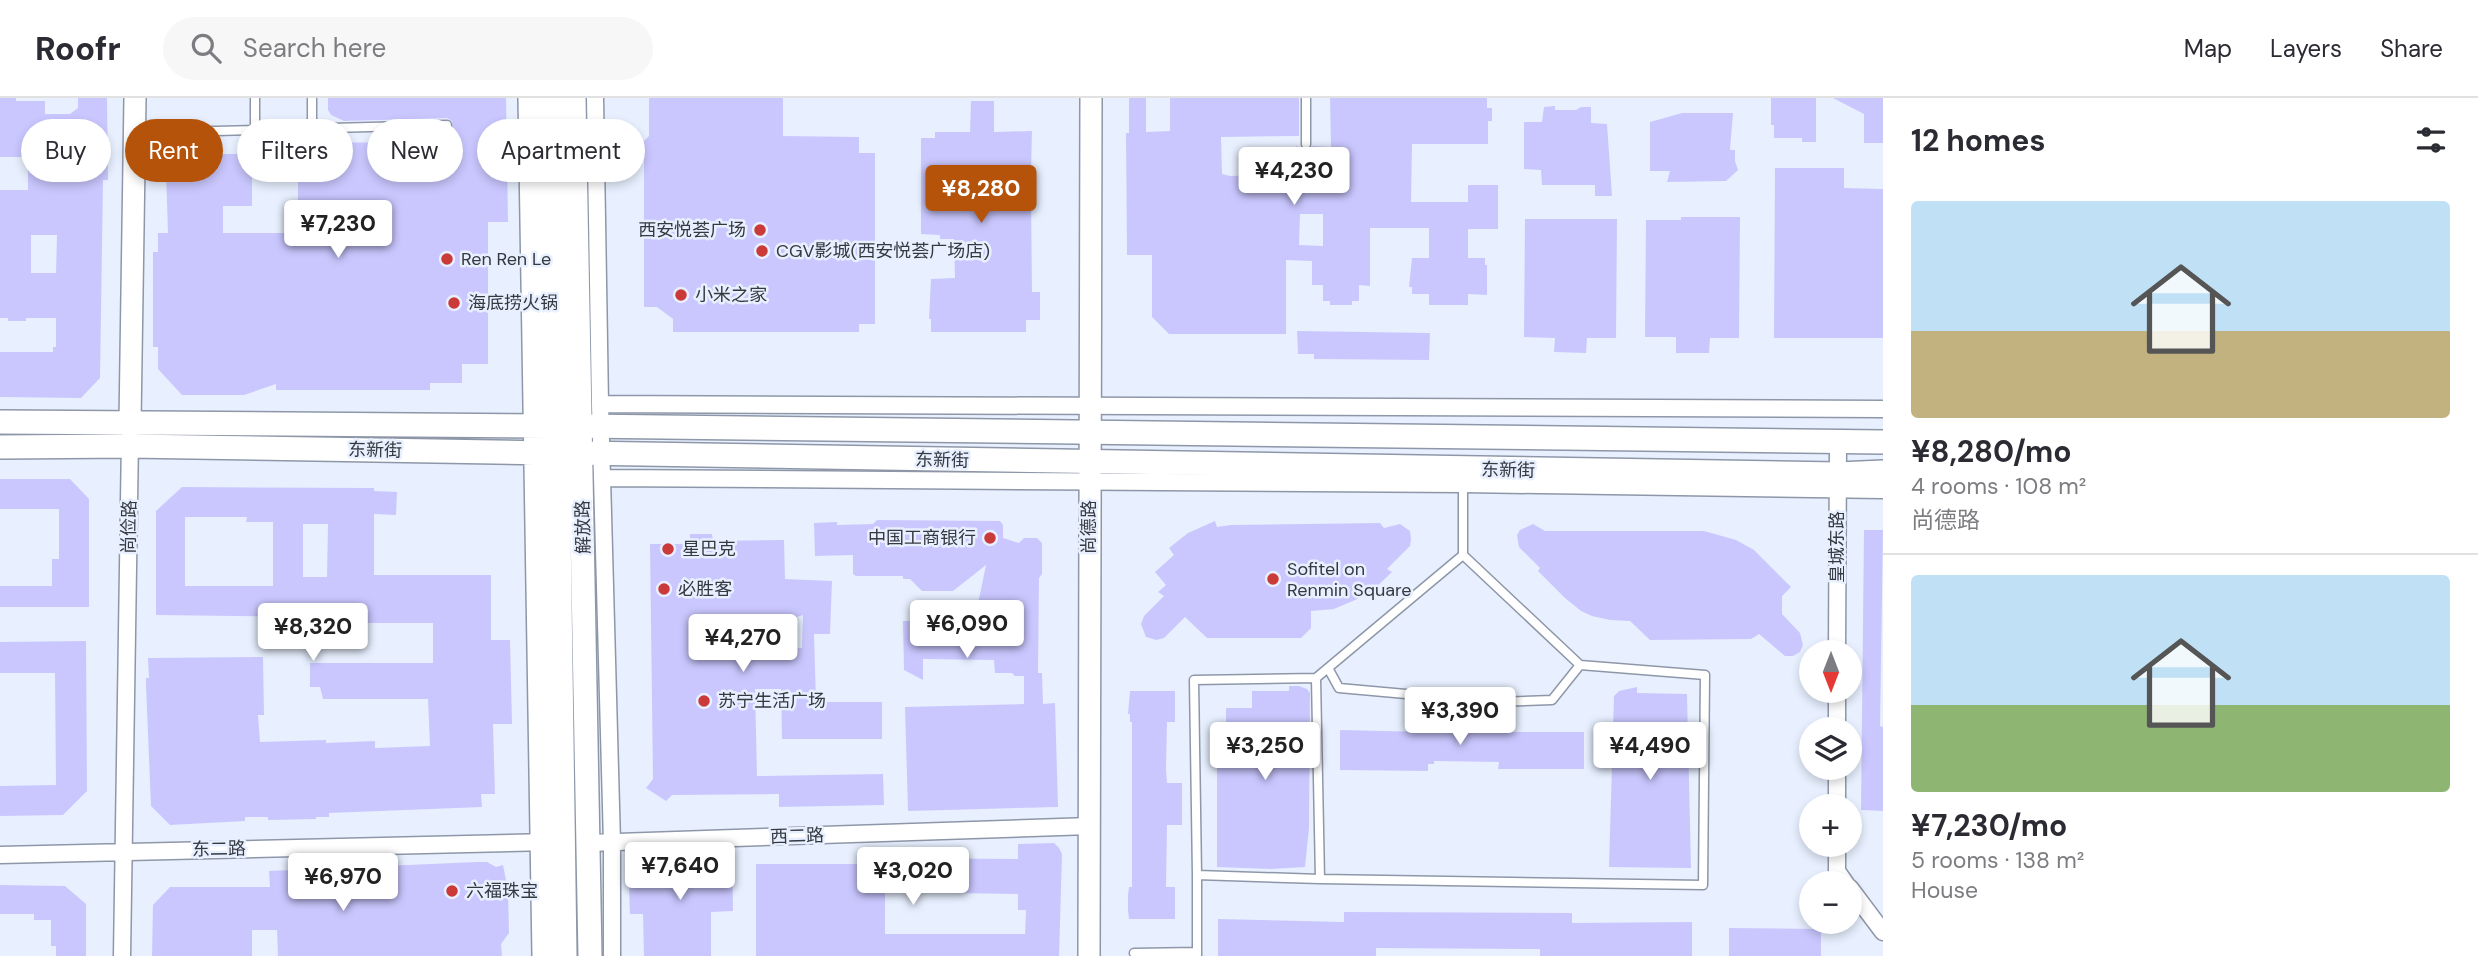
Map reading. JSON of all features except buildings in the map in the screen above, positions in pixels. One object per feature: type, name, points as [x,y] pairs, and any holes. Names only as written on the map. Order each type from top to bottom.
[{"type":"main road","points":[[530,98],[547,426]]},
{"type":"main road","name":"解放路","points":[[553,98],[547,453],[554,842],[565,956]]},
{"type":"main road","name":"解放路","points":[[574,98],[594,419],[588,843],[590,956]]},
{"type":"main road","name":"东新街","points":[[594,419],[1090,432],[1883,442]]},
{"type":"main road","name":"东新街","points":[[0,422],[547,426]]},
{"type":"main road","name":"东新街","points":[[0,447],[130,446],[547,453]]},
{"type":"main road","name":"东新街","points":[[592,454],[1089,473],[1838,482],[1883,472]]},
{"type":"main road","points":[[544,956],[554,842]]},
{"type":"street","name":"尚俭路","points":[[134,119],[135,98]]},
{"type":"street","points":[[595,98],[594,419],[1090,405],[1883,409]]},
{"type":"street","name":"尚德路","points":[[1089,956],[1091,98]]},
{"type":"street","name":"尚俭路","points":[[122,956],[133,182]]},
{"type":"street","name":"东新街","points":[[547,426],[594,419]]},
{"type":"street","name":"皇城东路","points":[[1837,640],[1838,442]]},
{"type":"street","name":"东新街","points":[[547,453],[592,454]]},
{"type":"street","points":[[592,454],[603,478],[612,843],[612,956]]},
{"type":"street","points":[[603,478],[1089,473]]},
{"type":"street","points":[[1838,482],[1883,490]]},
{"type":"street","name":"西二路","points":[[588,843],[1090,826]]},
{"type":"street","name":"东二路","points":[[0,855],[554,842]]},
{"type":"street","points":[[1862,904],[1883,932]]},
{"type":"lane","points":[[255,98],[255,119]]},
{"type":"lane","points":[[312,98],[312,119]]},
{"type":"lane","points":[[1306,98],[1306,144]]},
{"type":"lane","points":[[1197,875],[1703,884],[1705,675],[1580,666],[1463,555],[1463,477]]},
{"type":"lane","points":[[1134,953],[1197,954],[1194,680],[1316,678],[1463,555]]},
{"type":"lane","points":[[1328,668],[1339,688],[1495,702],[1552,700],[1580,666]]},
{"type":"lane","points":[[1316,678],[1320,879]]},
{"type":"place","name":"西安悦荟广场","points":[[760,230]]},
{"type":"place","name":"CGV影城(西安悦荟广场店)","points":[[762,251]]},
{"type":"place","name":"Ren Ren Le","points":[[447,259]]},
{"type":"place","name":"小米之家","points":[[681,295]]},
{"type":"place","name":"海底捞火锅","points":[[454,303]]},
{"type":"place","name":"中国工商银行","points":[[990,538]]},
{"type":"place","name":"星巴克","points":[[668,549]]},
{"type":"place","name":"Sofitel on Renmin Square","points":[[1273,579]]},
{"type":"place","name":"必胜客","points":[[664,589]]},
{"type":"place","name":"苏宁生活广场","points":[[704,701]]},
{"type":"place","name":"六福珠宝","points":[[452,891]]}]
